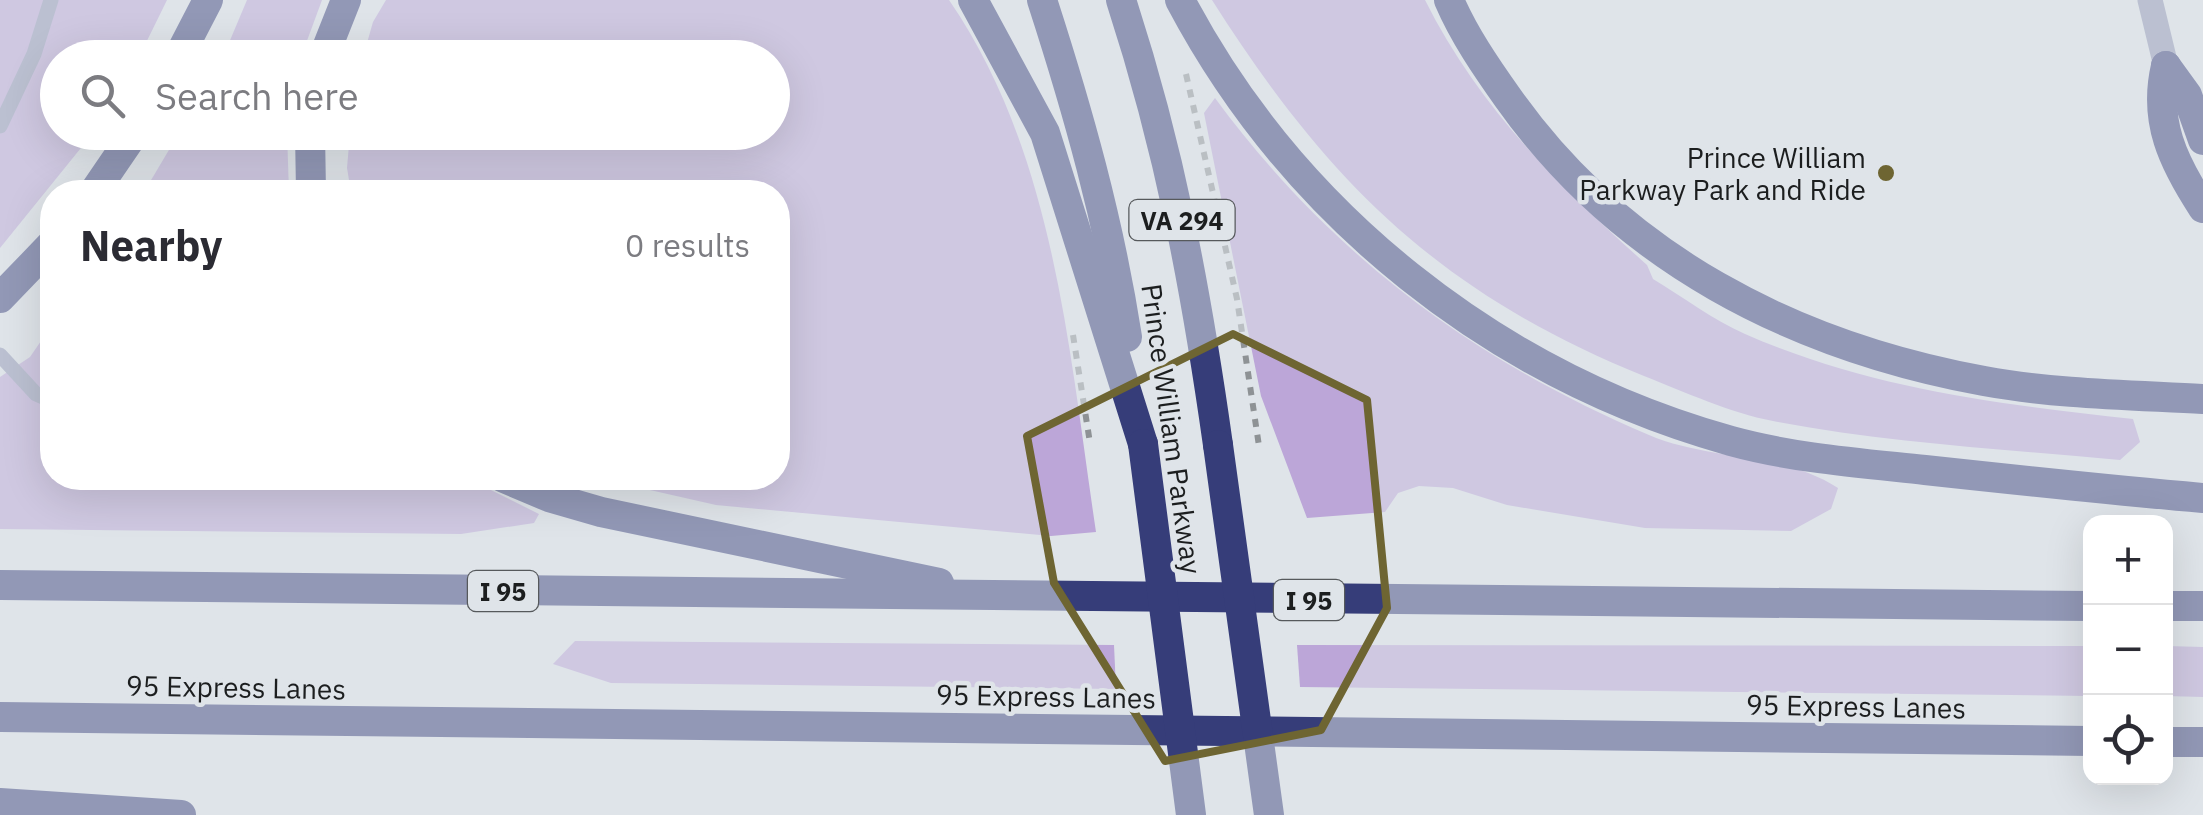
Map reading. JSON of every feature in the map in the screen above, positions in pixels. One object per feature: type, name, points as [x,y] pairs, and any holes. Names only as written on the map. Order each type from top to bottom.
[{"type":"highway","points":[[187,40],[208,0]]},
{"type":"highway","points":[[329,40],[346,0]]},
{"type":"highway","points":[[973,0],[1045,133],[1144,444]]},
{"type":"highway","name":"Prince William Parkway","points":[[1042,0],[1080,118],[1113,246],[1144,444],[1191,815]]},
{"type":"highway","name":"Prince William Parkway","points":[[1121,0],[1172,174],[1192,268],[1269,815]]},
{"type":"highway","points":[[1180,0],[1211,59],[1247,112],[1297,173],[1364,241],[1442,302],[1561,374],[1645,413],[1732,441],[1822,459],[2203,498]]},
{"type":"highway","points":[[1449,0],[1482,61],[1512,105],[1579,185],[1658,251],[1745,305],[1842,344],[1906,364],[1986,381],[2203,399]]},
{"type":"highway","points":[[2166,66],[2187,95],[2203,140]]},
{"type":"highway","points":[[2166,66],[2160,112],[2184,176],[2203,208]]},
{"type":"highway","points":[[102,180],[123,150]]},
{"type":"highway","points":[[310,150],[310,180]]},
{"type":"highway","points":[[0,298],[40,256]]},
{"type":"highway","points":[[531,490],[601,512],[1006,598]]},
{"type":"highway","name":"I 95","points":[[0,585],[2083,606]]},
{"type":"highway","points":[[2173,606],[2203,606]]},
{"type":"highway","name":"95 Express Lanes","points":[[0,717],[2083,741]]},
{"type":"highway","points":[[2173,742],[2203,742]]},
{"type":"highway","points":[[0,803],[181,815]]},
{"type":"street","points":[[2150,0],[2166,66]]},
{"type":"lane","points":[[0,126],[34,54],[51,0]]},
{"type":"lane","points":[[0,355],[40,396]]},
{"type":"path","points":[[1182,60],[1230,263],[1249,361],[1259,446]]},
{"type":"highlighted area","points":[[1233,334],[1367,400],[1387,608],[1321,730],[1165,761],[1054,583],[1027,436]]},
{"type":"shaded area","points":[[0,0],[167,0],[147,40],[40,40],[40,150],[79,150],[55,180],[40,180],[40,199],[0,248]]},
{"type":"shaded area","points":[[247,0],[322,0],[307,40],[230,40]]},
{"type":"shaded area","points":[[386,0],[949,0],[985,60],[1013,123],[1035,189],[1066,325],[1096,532],[1051,536],[716,505],[650,490],[790,490],[790,180],[349,180],[349,150],[790,150],[790,40],[368,40]]},
{"type":"shaded area","points":[[1212,0],[1425,0],[1470,76],[1523,143],[1647,265],[1653,279],[1710,315],[1792,353],[1888,381],[1984,400],[2133,419],[2140,442],[2120,460],[1816,429],[1724,407],[1572,344],[1507,308],[1395,226],[1346,178],[1300,124]]},
{"type":"shaded area","points":[[1215,98],[1306,206],[1408,296],[1464,336],[1584,405],[1649,435],[1816,476],[1838,488],[1831,509],[1791,531],[1645,528],[1507,505],[1453,488],[1419,486],[1398,493],[1385,512],[1307,518],[1261,396],[1204,113]]},
{"type":"shaded area","points":[[169,150],[288,150],[289,180],[151,180]]},
{"type":"shaded area","points":[[40,342],[40,490],[491,490],[539,514],[534,523],[461,534],[0,529],[0,377],[30,357]]},
{"type":"shaded area","points":[[575,641],[1114,645],[1116,689],[611,683],[553,664]]},
{"type":"shaded area","points":[[1297,645],[2083,646],[2083,696],[1300,687]]},
{"type":"shaded area","points":[[2173,646],[2203,647],[2203,697],[2173,696]]},
{"type":"place","name":"Prince William Parkway Park and Ride","points":[[1886,173]]}]
